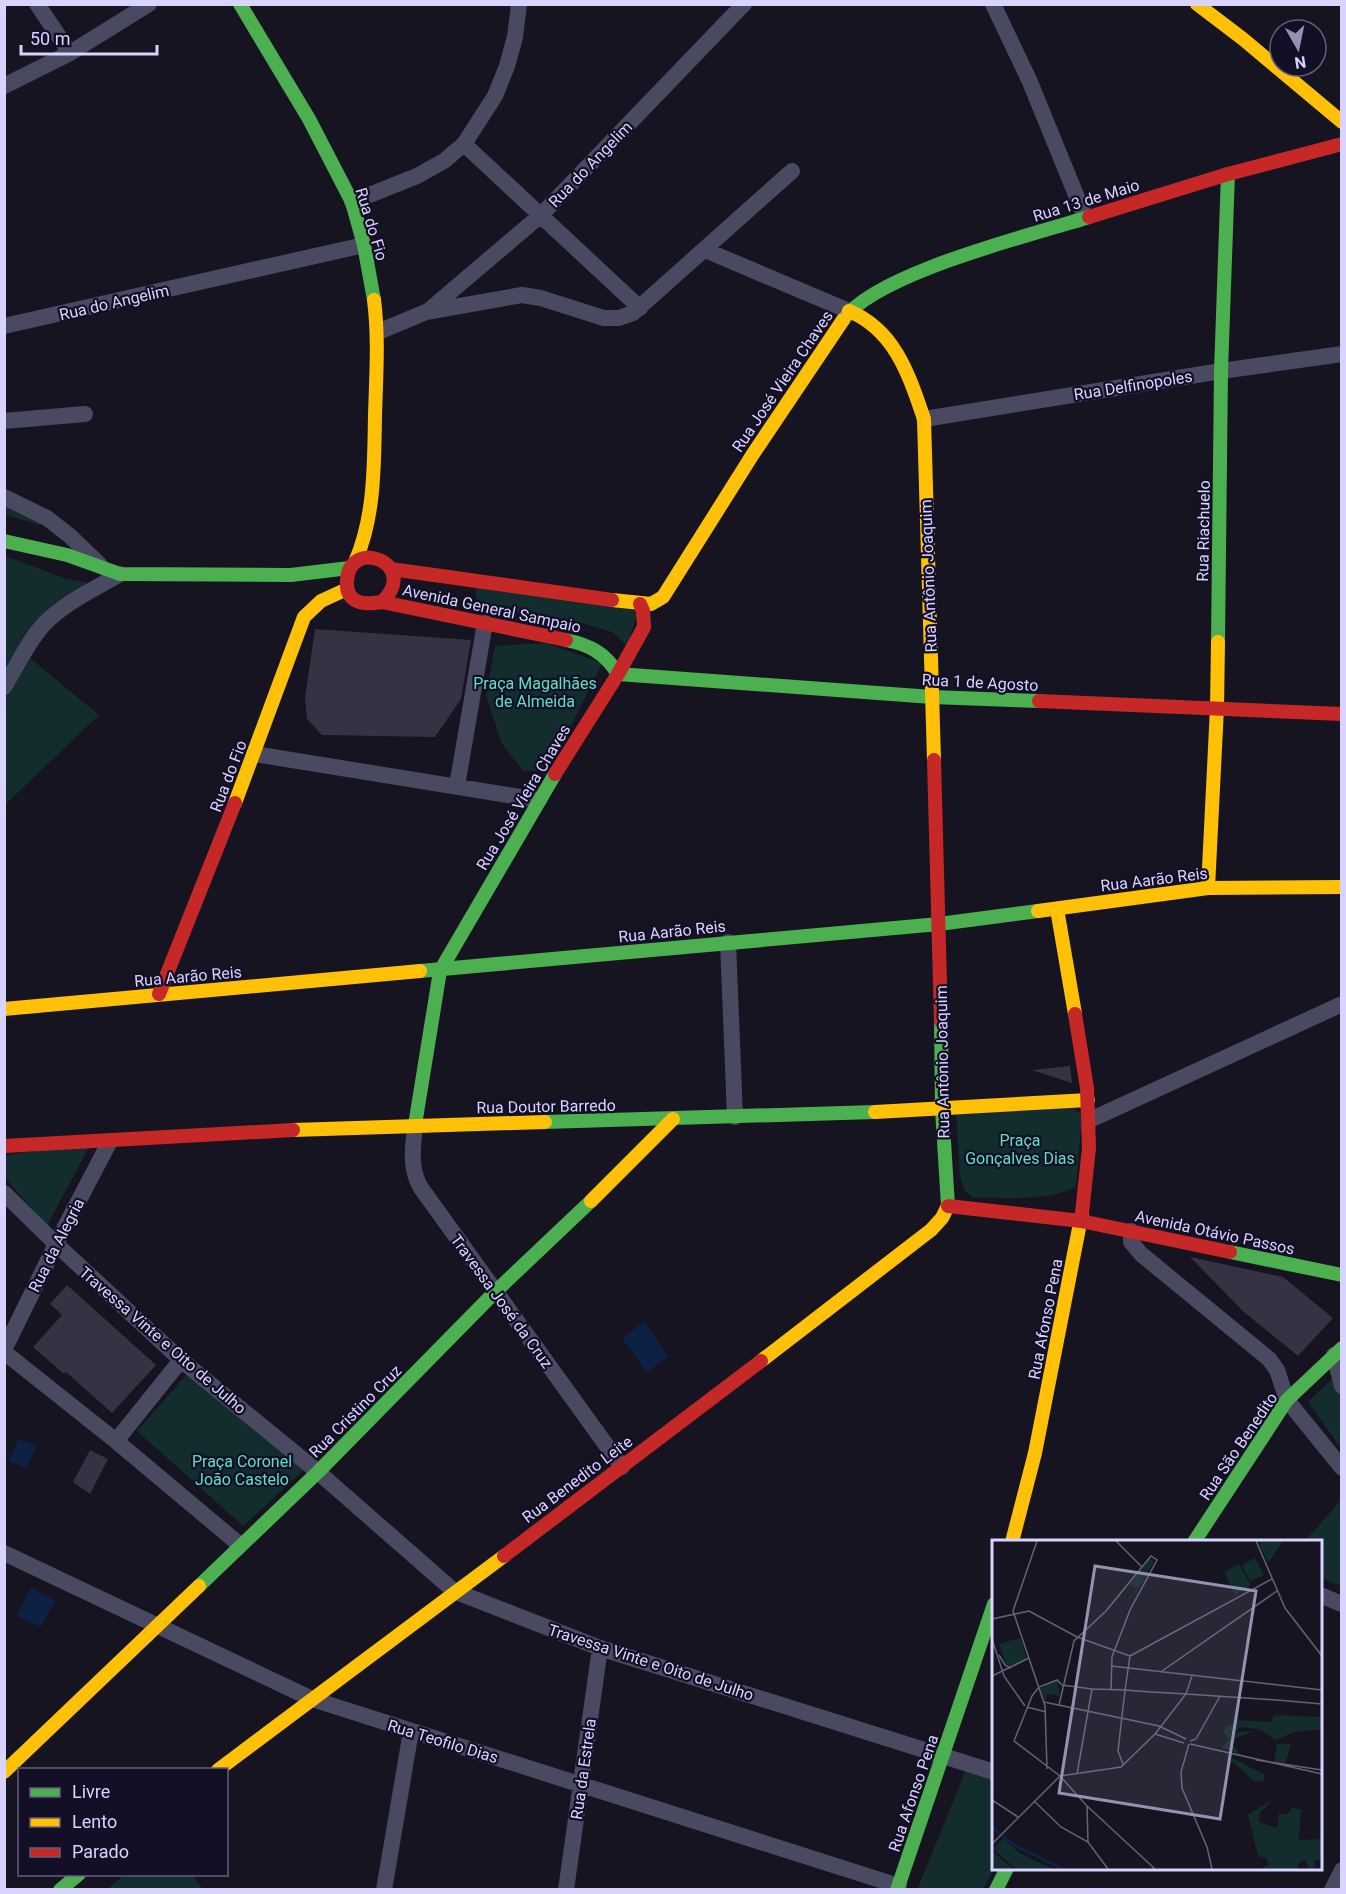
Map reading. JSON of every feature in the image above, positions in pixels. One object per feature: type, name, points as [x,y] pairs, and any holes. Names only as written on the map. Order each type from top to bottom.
[{"type":"main road","name":"Rua do Fio","points":[[240,4],[309,119],[352,202],[373,290],[378,332],[373,480],[365,533],[352,565]]},
{"type":"main road","points":[[1197,4],[1243,39],[1341,122]]},
{"type":"main road","name":"Rua 13 de Maio","points":[[849,310],[876,292],[908,276],[954,259],[1228,174],[1341,144]]},
{"type":"main road","name":"Rua Riachuelo","points":[[1208,888],[1217,708],[1221,371],[1228,174]]},
{"type":"main road","name":"Rua Antônio Joaquim","points":[[849,310],[870,322],[887,338],[903,362],[924,419],[939,924],[942,1109],[948,1206]]},
{"type":"main road","name":"Rua José Vieira Chaves","points":[[415,1125],[440,971],[539,800],[618,674],[644,627],[644,611],[640,604],[651,604],[663,597],[753,454],[849,310]]},
{"type":"main road","name":"Rua do Fio","points":[[373,480],[378,530]]},
{"type":"main road","points":[[4,541],[67,555],[113,572],[291,575],[352,565],[362,558],[371,557],[379,558],[388,566],[640,604]]},
{"type":"main road","points":[[352,565],[346,586],[353,599],[360,603],[382,602],[392,591],[393,576],[381,546]]},
{"type":"main road","points":[[291,575],[346,586]]},
{"type":"main road","name":"Rua do Fio","points":[[159,994],[254,754],[304,617],[321,601],[346,586]]},
{"type":"main road","name":"Avenida General Sampaio","points":[[382,602],[558,637],[598,648],[609,659],[618,674]]},
{"type":"main road","name":"Rua 1 de Agosto","points":[[618,674],[932,697],[1341,714]]},
{"type":"main road","name":"Rua Aarão Reis","points":[[4,1009],[939,924],[1208,888],[1341,887]]},
{"type":"main road","name":"Rua Afonso Pena","points":[[1013,1540],[1035,1453],[1081,1221],[1089,1157],[1088,1100],[1057,909]]},
{"type":"main road","name":"Rua Doutor Barredo","points":[[4,1146],[415,1125],[735,1117],[942,1109],[1088,1100]]},
{"type":"main road","name":"Rua Cristino Cruz","points":[[4,1772],[318,1472],[495,1292],[673,1119]]},
{"type":"main road","name":"Avenida Otávio Passos","points":[[948,1206],[1081,1221],[1341,1275]]},
{"type":"main road","name":"Rua Benedito Leite","points":[[221,1768],[622,1467],[931,1230],[942,1218],[948,1206]]},
{"type":"main road","name":"Rua São Benedito","points":[[1198,1540],[1287,1400],[1338,1352]]},
{"type":"main road","name":"Rua Afonso Pena","points":[[898,1888],[992,1607]]},
{"type":"main road","points":[[996,1890],[1006,1870]]},
{"type":"main road","points":[[60,1890],[79,1876]]},
{"type":"street","points":[[37,4],[70,53]]},
{"type":"street","points":[[4,86],[70,53],[149,4]]},
{"type":"street","points":[[352,202],[417,176],[444,161],[464,144],[495,96],[507,66],[519,4]]},
{"type":"street","name":"Rua do Angelim","points":[[426,312],[541,215],[744,4]]},
{"type":"street","points":[[993,4],[1030,82],[1085,218]]},
{"type":"street","points":[[464,144],[640,308]]},
{"type":"street","points":[[378,332],[426,312],[522,295],[541,298],[604,318],[619,318],[633,314],[792,171]]},
{"type":"street","name":"Rua do Angelim","points":[[4,326],[364,245]]},
{"type":"street","name":"Rua Antônio Joaquim","points":[[705,250],[849,310]]},
{"type":"street","name":"Rua Delfinopoles","points":[[924,419],[1341,354]]},
{"type":"street","points":[[4,421],[85,414]]},
{"type":"street","points":[[4,497],[47,518],[113,572],[45,623],[4,687]]},
{"type":"street","points":[[457,786],[485,623]]},
{"type":"street","points":[[254,754],[539,800]]},
{"type":"street","points":[[728,942],[735,1117]]},
{"type":"street","points":[[1090,1120],[1341,1005]]},
{"type":"street","name":"Travessa José da Cruz","points":[[415,1125],[412,1165],[415,1178],[622,1467]]},
{"type":"street","name":"Rua da Alegria","points":[[4,1351],[110,1141]]},
{"type":"street","name":"Travessa Vinte e Oito de Julho","points":[[4,1193],[181,1360],[318,1472],[454,1591],[600,1648],[992,1772]]},
{"type":"street","points":[[1131,1231],[1131,1242],[1141,1254],[1269,1359],[1276,1370],[1287,1400],[1341,1468]]},
{"type":"street","points":[[4,1351],[240,1545]]},
{"type":"street","points":[[1338,1352],[1341,1386]]},
{"type":"street","points":[[116,1441],[181,1360]]},
{"type":"street","name":"Rua Teofilo Dias","points":[[4,1553],[312,1699],[898,1888]]},
{"type":"street","points":[[1322,1596],[1341,1604]]},
{"type":"street","name":"Rua da Estrela","points":[[566,1890],[600,1648]]},
{"type":"street","points":[[384,1890],[411,1731]]},
{"type":"street","points":[[1332,1890],[1341,1869]]},
{"type":"green space","points":[[4,495],[51,528],[5,515]]},
{"type":"green space","points":[[5,556],[67,579],[86,582],[19,657],[5,679]]},
{"type":"green space","points":[[475,586],[639,609],[627,646],[612,632],[582,623],[527,613],[478,608]]},
{"type":"green space","name":"Praça Magalhães de Almeida","points":[[546,643],[602,663],[571,726],[544,771],[523,771],[502,744],[486,696],[495,646]]},
{"type":"green space","points":[[30,658],[99,715],[5,805],[5,697]]},
{"type":"green space","name":"Praça Gonçalves Dias","points":[[1066,1102],[1082,1115],[1076,1186],[1054,1194],[1026,1198],[973,1198],[965,1191],[960,1176],[956,1112]]},
{"type":"green space","points":[[90,1145],[47,1226],[5,1178],[4,1155]]},
{"type":"green space","points":[[1340,1371],[1342,1375],[1341,1448],[1308,1402]]},
{"type":"green space","name":"Praça Coronel João Castelo","points":[[189,1372],[305,1469],[243,1526],[137,1431]]},
{"type":"green space","points":[[1341,1500],[1341,1586],[1322,1578],[1322,1540],[1306,1540]]},
{"type":"green space","points":[[968,1765],[992,1773],[993,1870],[983,1889],[917,1890]]},
{"type":"green space","points":[[123,1876],[193,1876],[203,1889],[107,1889]]},
{"type":"water","points":[[644,1322],[669,1356],[647,1372],[622,1338]]},
{"type":"water","points":[[18,1439],[37,1446],[26,1468],[9,1461]]},
{"type":"water","points":[[31,1587],[55,1601],[41,1627],[17,1616]]},
{"type":"building","points":[[315,629],[471,640],[461,699],[435,737],[322,735],[307,719],[305,698]]},
{"type":"building","points":[[1070,1066],[1072,1083],[1032,1070]]},
{"type":"building","points":[[1190,1257],[1283,1277],[1333,1318],[1298,1356],[1244,1312]]},
{"type":"building","points":[[67,1285],[156,1365],[112,1413],[66,1372],[64,1374],[33,1347],[62,1315],[50,1304]]},
{"type":"building","points":[[90,1450],[108,1459],[90,1494],[73,1482]]},
{"type":"traffic: fast","points":[[240,4],[309,119],[352,202],[364,245],[374,300]]},
{"type":"traffic: fast","points":[[1218,642],[1221,371],[1228,174]]},
{"type":"traffic: fast","points":[[843,320],[860,303],[887,287],[920,272],[995,245],[1089,217]]},
{"type":"traffic: fast","points":[[4,541],[67,555],[120,574],[291,575],[349,568]]},
{"type":"traffic: fast","points":[[566,640],[596,651],[618,674],[932,697],[1039,701]]},
{"type":"traffic: fast","points":[[415,1125],[440,971],[555,774]]},
{"type":"traffic: fast","points":[[420,971],[939,924],[1038,911]]},
{"type":"traffic: fast","points":[[941,1021],[942,1109],[948,1206]]},
{"type":"traffic: fast","points":[[545,1122],[875,1112]]},
{"type":"traffic: fast","points":[[199,1586],[318,1472],[495,1292],[591,1201]]},
{"type":"traffic: fast","points":[[1230,1252],[1342,1275]]},
{"type":"traffic: fast","points":[[1195,1540],[1287,1400],[1342,1348]]},
{"type":"traffic: fast","points":[[897,1890],[992,1610]]},
{"type":"traffic: fast","points":[[996,1890],[1006,1870]]},
{"type":"traffic: fast","points":[[60,1890],[77,1876]]},
{"type":"traffic: slow","points":[[1197,4],[1243,39],[1342,122]]},
{"type":"traffic: slow","points":[[355,562],[362,545],[370,509],[374,471],[377,358],[374,300]]},
{"type":"traffic: slow","points":[[849,311],[865,319],[889,342],[906,371],[924,419],[934,760]]},
{"type":"traffic: slow","points":[[612,600],[651,604],[663,597],[753,454],[843,320]]},
{"type":"traffic: slow","points":[[235,803],[304,617],[321,601],[347,589]]},
{"type":"traffic: slow","points":[[1208,888],[1218,642]]},
{"type":"traffic: slow","points":[[1038,911],[1208,888],[1342,887]]},
{"type":"traffic: slow","points":[[1057,909],[1075,1014]]},
{"type":"traffic: slow","points":[[4,1009],[420,971]]},
{"type":"traffic: slow","points":[[875,1112],[1088,1100]]},
{"type":"traffic: slow","points":[[591,1201],[673,1119]]},
{"type":"traffic: slow","points":[[293,1130],[545,1122]]},
{"type":"traffic: slow","points":[[761,1361],[931,1230],[942,1218],[948,1206]]},
{"type":"traffic: slow","points":[[1013,1540],[1035,1453],[1082,1213]]},
{"type":"traffic: slow","points":[[221,1768],[504,1556]]},
{"type":"traffic: slow","points":[[4,1772],[199,1586]]},
{"type":"traffic: jam","points":[[1089,217],[1228,174],[1342,144]]},
{"type":"traffic: jam","points":[[382,602],[392,588],[393,576],[389,567],[380,560],[370,558],[359,560],[351,567],[347,588],[352,598],[362,603],[382,602],[566,640]]},
{"type":"traffic: jam","points":[[391,569],[612,600]]},
{"type":"traffic: jam","points":[[555,774],[618,674],[644,627],[640,604]]},
{"type":"traffic: jam","points":[[1039,701],[1342,714]]},
{"type":"traffic: jam","points":[[934,760],[941,1021]]},
{"type":"traffic: jam","points":[[159,994],[235,803]]},
{"type":"traffic: jam","points":[[1075,1014],[1087,1088],[1089,1148],[1082,1213]]},
{"type":"traffic: jam","points":[[4,1146],[293,1130]]},
{"type":"traffic: jam","points":[[948,1206],[1081,1221],[1230,1252]]},
{"type":"traffic: jam","points":[[504,1556],[761,1361]]}]
